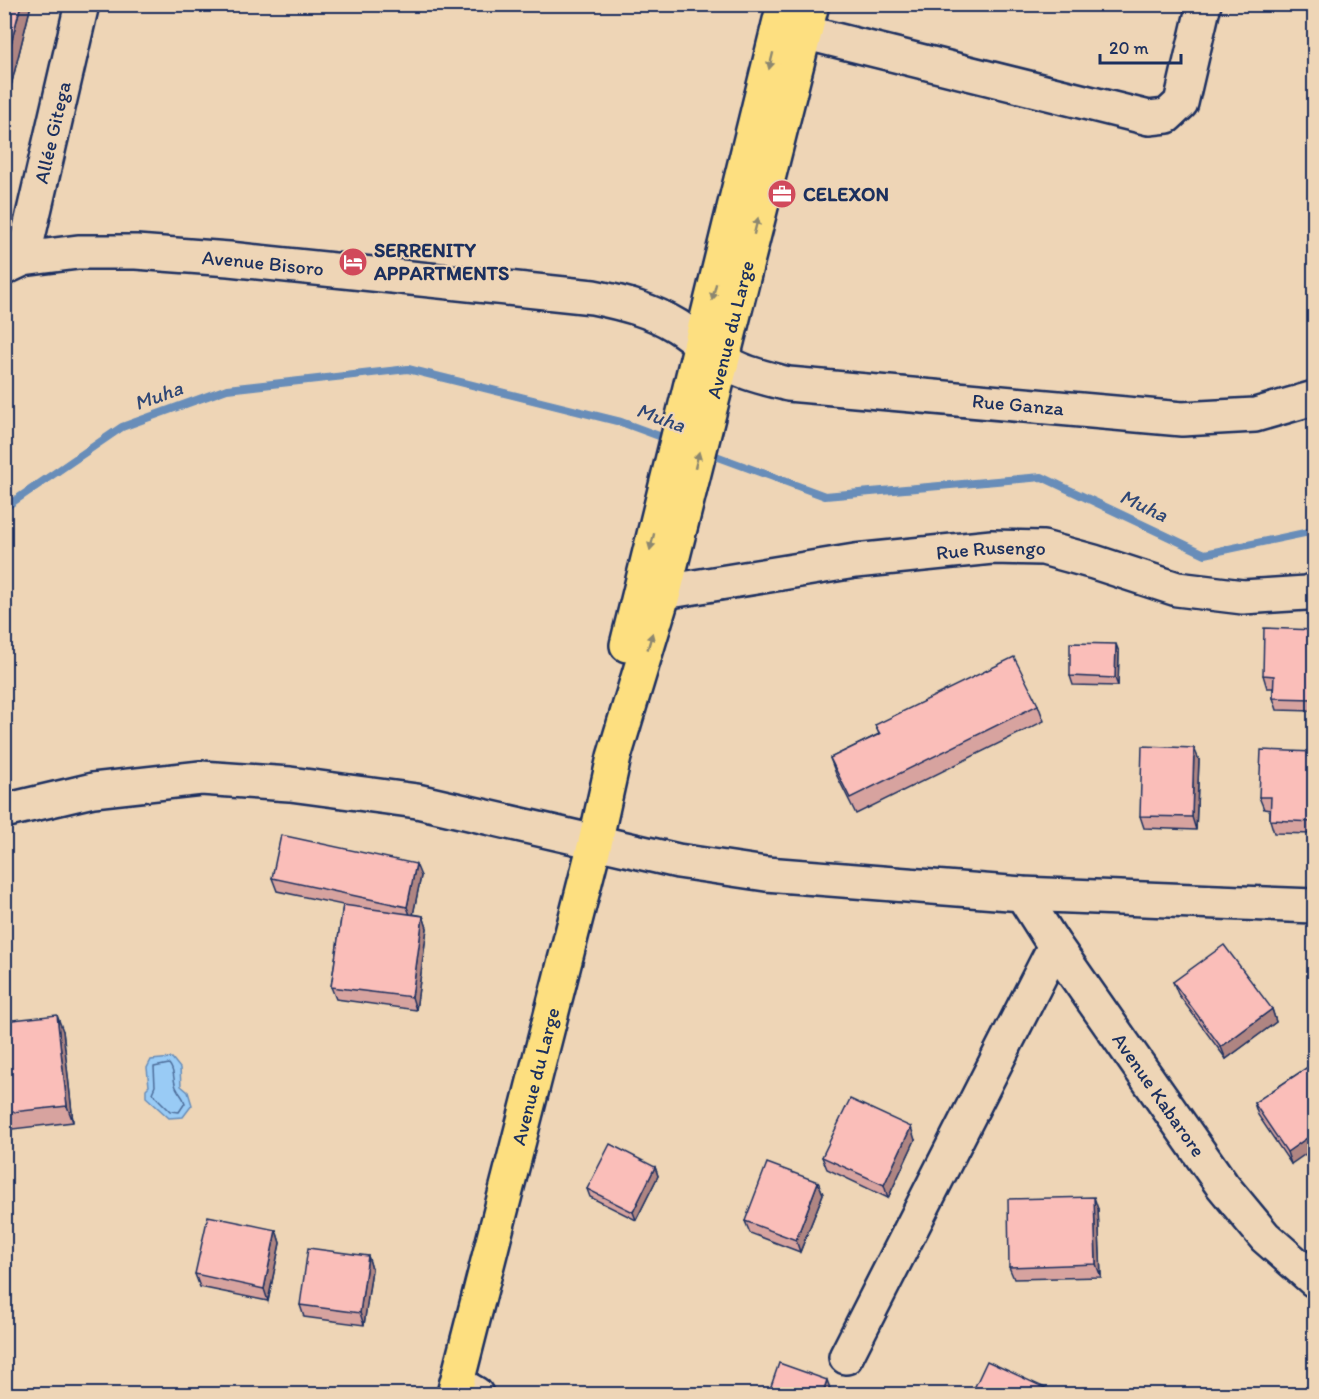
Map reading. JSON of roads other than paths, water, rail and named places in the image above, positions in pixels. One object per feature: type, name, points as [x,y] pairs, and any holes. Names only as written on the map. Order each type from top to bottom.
[{"type":"main road","name":"Avenue du Large","points":[[614,757],[626,648],[677,489],[795,17]]},
{"type":"main road","name":"Avenue du Large","points":[[462,1391],[614,757],[664,592],[677,489]]},
{"type":"street","name":"Allée Gitega","points":[[14,264],[82,4]]},
{"type":"street","points":[[795,17],[1149,118],[1167,116],[1181,103],[1204,4]]},
{"type":"street","name":"Avenue Bisoro","points":[[14,264],[78,252],[136,252],[229,259],[593,297],[636,306],[676,325],[712,351]]},
{"type":"street","name":"Rue Ganza","points":[[712,351],[755,375],[788,384],[1182,419],[1255,415],[1314,398]]},
{"type":"street","name":"Rue Rusengo","points":[[664,592],[855,561],[992,547],[1043,548],[1177,589],[1243,597],[1306,593],[1314,590]]},
{"type":"street","points":[[4,811],[93,790],[201,778],[290,784],[417,801],[678,861],[766,874],[1022,894],[1314,906]]},
{"type":"street","name":"Avenue Kabarore","points":[[1022,894],[1055,946],[1222,1185],[1265,1237],[1314,1280]]},
{"type":"street","points":[[846,1357],[1055,946]]},
{"type":"water","points":[[172,1058],[180,1068],[181,1086],[188,1092],[192,1105],[183,1117],[169,1118],[146,1097],[146,1089],[149,1086],[147,1068],[151,1060]]},
{"type":"waterway","name":"Muha","points":[[4,508],[122,427],[227,389],[408,369],[621,422],[670,440]]},
{"type":"waterway","name":"Muha","points":[[705,452],[825,496],[1042,477],[1205,554],[1314,531]]},
{"type":"place","name":"CELEXON","points":[[782,194]]},
{"type":"place","name":"SERRENITY APPARTMENTS","points":[[353,262]]}]
